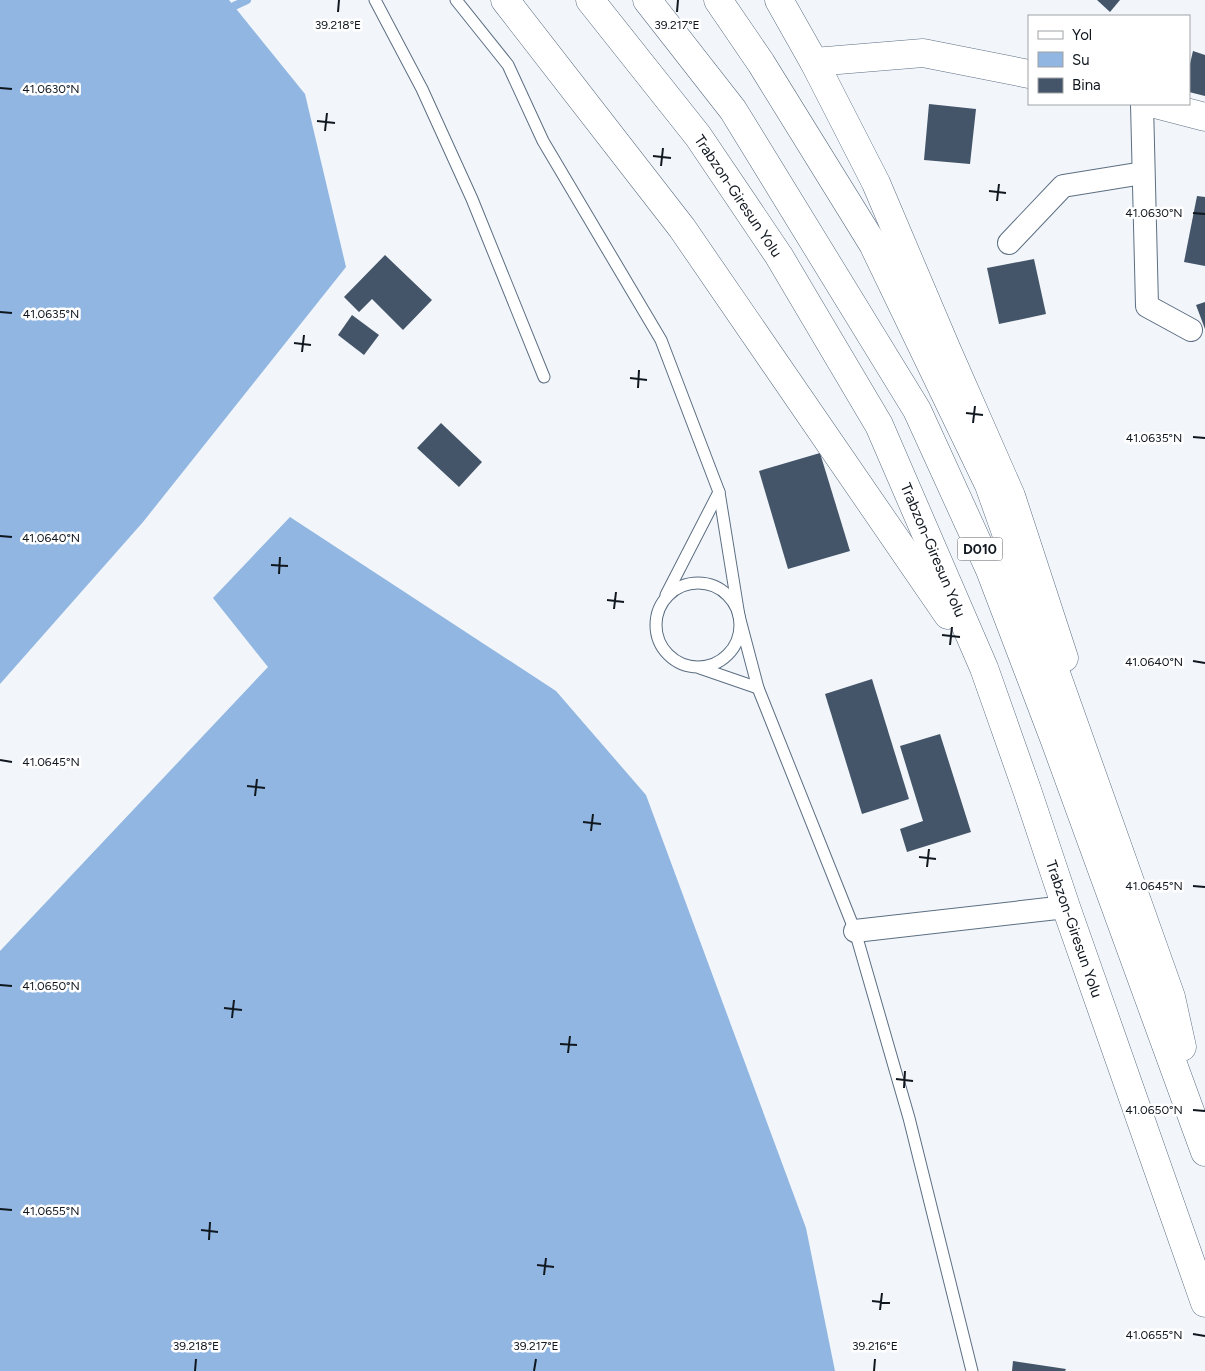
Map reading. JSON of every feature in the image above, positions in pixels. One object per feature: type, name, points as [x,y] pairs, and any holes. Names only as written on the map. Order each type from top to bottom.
[{"type":"main road","points":[[505,0],[682,228],[984,668]]},
{"type":"main road","name":"Trabzon-Giresun Yolu","points":[[590,0],[698,136],[779,256],[869,408],[882,434],[984,668],[1205,1303]]},
{"type":"main road","name":"D010","points":[[647,0],[733,110],[917,410],[990,570],[1054,738],[1205,1152]]},
{"type":"main road","points":[[718,0],[762,63],[873,244],[989,485],[1171,997],[1205,1152]]},
{"type":"main road","points":[[779,0],[814,62],[876,183],[1011,496],[1123,838],[1135,896]]},
{"type":"main road","points":[[814,62],[923,53],[1028,74]]},
{"type":"main road","points":[[1159,105],[1205,117]]},
{"type":"street","points":[[1142,105],[1147,306],[1191,330]]},
{"type":"street","points":[[1009,243],[1063,186],[1143,173]]},
{"type":"street","points":[[855,930],[1066,907]]},
{"type":"lane","points":[[375,0],[422,89],[468,190],[544,377]]},
{"type":"lane","points":[[456,0],[508,65],[543,142],[661,340],[719,492],[740,627],[738,638],[726,656],[717,662],[696,667]]},
{"type":"lane","points":[[719,492],[662,604],[657,617],[656,631],[661,645],[670,656],[682,663],[758,688]]},
{"type":"lane","points":[[662,604],[668,595],[677,588],[699,583],[720,589],[736,605],[758,688],[855,930],[909,1118],[972,1371]]},
{"type":"water","points":[[0,0],[229,0],[305,94],[346,267],[143,522],[0,684]]},
{"type":"water","points":[[290,517],[556,691],[646,795],[806,1228],[835,1371],[0,1371],[0,951],[268,667],[213,598]]},
{"type":"building","points":[[1097,0],[1120,0],[1110,12]]},
{"type":"building","points":[[1193,51],[1205,55],[1205,96],[1190,92],[1190,64]]},
{"type":"building","points":[[929,104],[976,109],[970,164],[924,160]]},
{"type":"building","points":[[1197,196],[1205,197],[1205,266],[1184,262]]},
{"type":"building","points":[[385,255],[432,300],[403,330],[372,299],[359,312],[344,297]]},
{"type":"building","points":[[1034,259],[1046,314],[999,324],[987,268]]},
{"type":"building","points":[[1205,302],[1205,329],[1196,305]]},
{"type":"building","points":[[352,315],[379,335],[364,355],[338,335]]},
{"type":"building","points":[[441,423],[482,462],[459,487],[417,448]]},
{"type":"building","points":[[820,453],[850,551],[788,569],[759,471]]},
{"type":"building","points":[[872,679],[909,799],[862,814],[825,694]]},
{"type":"building","points":[[940,734],[971,832],[907,852],[900,829],[923,821],[900,746]]},
{"type":"building","points":[[1013,1361],[1066,1369],[1065,1371],[1012,1371]]},
{"type":"waterway","points":[[234,6],[247,0]]}]
